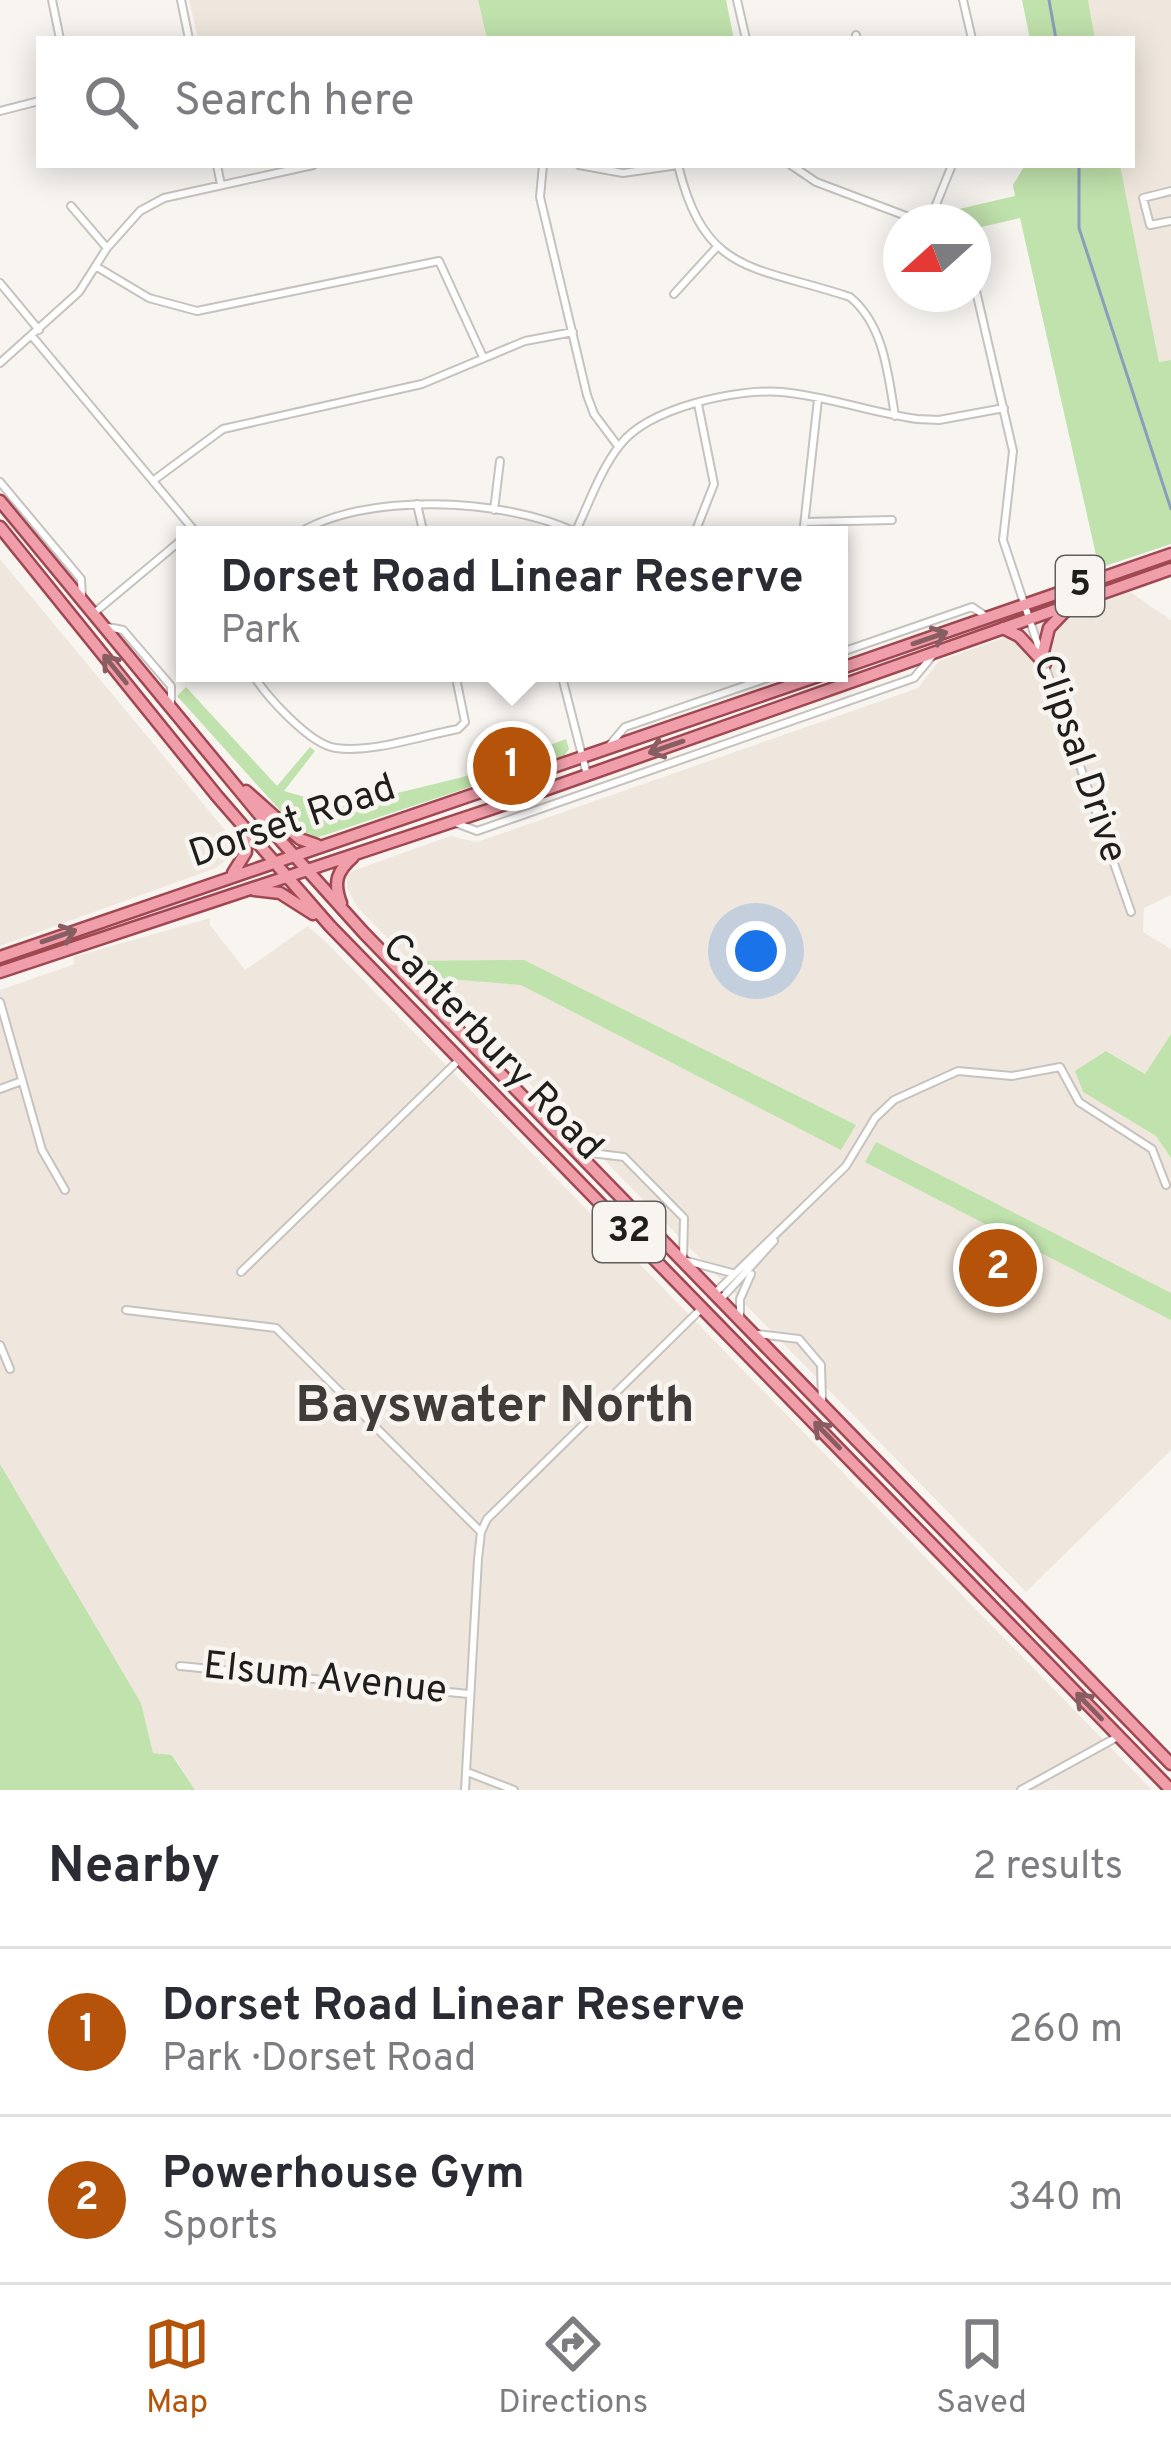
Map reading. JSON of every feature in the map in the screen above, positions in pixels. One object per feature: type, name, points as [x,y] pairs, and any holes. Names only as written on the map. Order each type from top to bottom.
[{"type":"main road","name":"Canterbury Road","points":[[0,501],[82,600],[108,621],[304,869],[1171,1764]]},
{"type":"main road","name":"Canterbury Road","points":[[0,527],[246,830],[331,926],[1171,1790]]},
{"type":"main road","name":"Dorset Road","points":[[0,972],[452,822],[935,652],[1171,554]]},
{"type":"main road","name":"Dorset Road","points":[[848,666],[989,618],[1072,604],[1171,569]]},
{"type":"main road","points":[[1043,660],[1049,628],[1072,604]]},
{"type":"main road","points":[[79,625],[94,613]]},
{"type":"main road","points":[[1002,628],[1043,660]]},
{"type":"main road","name":"Dorset Road","points":[[0,957],[801,682]]},
{"type":"main road","points":[[221,769],[300,838],[319,845]]},
{"type":"main road","points":[[231,876],[244,860],[246,830]]},
{"type":"main road","points":[[344,910],[337,886],[339,869],[360,850]]},
{"type":"main road","points":[[250,889],[280,893],[331,926]]},
{"type":"main road","points":[[538,1139],[550,1127]]},
{"type":"main road","points":[[703,1307],[718,1296]]},
{"type":"main road","points":[[912,1523],[922,1506]]},
{"type":"street","points":[[52,0],[59,36]]},
{"type":"street","points":[[181,0],[188,36]]},
{"type":"street","points":[[737,0],[745,36]]},
{"type":"street","points":[[963,0],[970,36]]},
{"type":"street","points":[[0,111],[36,102]]},
{"type":"street","points":[[218,168],[221,185]]},
{"type":"street","points":[[0,363],[79,292],[126,223],[150,206],[299,168]]},
{"type":"street","points":[[543,168],[540,197],[594,414],[619,446]]},
{"type":"street","points":[[596,168],[623,173],[657,168]]},
{"type":"street","points":[[679,168],[688,206],[716,248],[734,260],[850,297],[865,309],[881,346],[895,416]]},
{"type":"street","points":[[795,168],[816,182],[883,207]]},
{"type":"street","points":[[934,204],[951,168]]},
{"type":"street","points":[[1171,191],[1143,198],[1150,225],[1171,220]]},
{"type":"street","points":[[71,206],[107,248]]},
{"type":"street","points":[[674,294],[716,248]]},
{"type":"street","points":[[97,267],[148,298],[197,311],[436,260],[443,266],[483,357]]},
{"type":"street","points":[[0,283],[186,526]]},
{"type":"street","name":"Clipsal Drive","points":[[981,312],[1004,408],[1012,467],[1004,540],[1131,912]]},
{"type":"street","points":[[154,480],[197,444],[230,426],[422,384],[525,341],[573,332]]},
{"type":"street","points":[[578,526],[619,446],[650,420],[698,404],[764,392],[895,416],[939,419],[1004,408]]},
{"type":"street","points":[[804,526],[818,399]]},
{"type":"street","points":[[698,404],[714,484],[698,526]]},
{"type":"street","points":[[494,510],[500,461]]},
{"type":"street","name":"Canterbury Road","points":[[0,482],[81,579],[82,600]]},
{"type":"street","points":[[315,526],[417,503],[494,510],[557,526]]},
{"type":"street","points":[[417,503],[422,526]]},
{"type":"street","points":[[805,522],[892,520]]},
{"type":"street","points":[[94,613],[176,546]]},
{"type":"street","name":"Dorset Road","points":[[848,650],[972,607],[989,618]]},
{"type":"street","name":"Canterbury Road","points":[[108,621],[123,630],[171,686],[172,707]]},
{"type":"street","name":"Dorset Road","points":[[452,822],[477,831],[914,678],[935,652]]},
{"type":"street","points":[[260,682],[316,740],[337,748],[458,729],[465,722],[457,682]]},
{"type":"street","points":[[563,682],[586,775]]},
{"type":"street","name":"Dorset Road","points":[[605,749],[625,728],[756,682]]},
{"type":"street","points":[[707,732],[728,742]]},
{"type":"street","points":[[0,1002],[42,1150],[65,1190]]},
{"type":"street","points":[[242,1272],[460,1059]]},
{"type":"street","points":[[718,1296],[847,1166],[886,1105],[958,1071],[1007,1076],[1060,1066],[1077,1101],[1152,1149],[1166,1185]]},
{"type":"street","points":[[0,1089],[21,1082]]},
{"type":"street","points":[[567,1144],[590,1155],[621,1156],[632,1164],[684,1218],[683,1260],[736,1273]]},
{"type":"street","points":[[741,1320],[740,1299],[772,1241]]},
{"type":"street","points":[[718,1296],[755,1265]]},
{"type":"street","points":[[465,1790],[481,1532],[502,1502],[703,1307]]},
{"type":"street","points":[[126,1310],[276,1328],[481,1532]]},
{"type":"street","points":[[754,1334],[794,1336],[809,1350],[821,1365],[822,1406]]},
{"type":"street","points":[[0,1345],[10,1369]]},
{"type":"street","name":"Elsum Avenue","points":[[180,1666],[469,1694]]},
{"type":"street","points":[[1021,1790],[1119,1736]]},
{"type":"street","points":[[466,1772],[514,1790]]},
{"type":"shaded area","points":[[189,0],[478,0],[486,36],[197,36]]},
{"type":"shaded area","points":[[1088,0],[1171,0],[1171,360],[1159,362],[1121,168],[1135,168],[1135,36],[1094,36]]},
{"type":"shaded area","points":[[0,559],[235,842],[237,851],[216,868],[0,946]]},
{"type":"shaded area","points":[[1130,592],[1171,620],[1171,895],[1144,908],[1143,932],[1171,949],[1171,1034],[1145,1074],[1107,1051],[1076,1071],[1083,1092],[1156,1136],[1171,1158],[1171,1450],[1026,1592],[358,908],[347,889],[347,873],[450,836],[477,842],[918,688],[939,661]]},
{"type":"shaded area","points":[[210,918],[210,925],[245,970],[308,926],[328,944],[1152,1790],[195,1790],[173,1755],[153,1753],[141,1703],[0,1464],[0,990],[75,964],[73,957]]},
{"type":"green space","points":[[478,0],[726,0],[733,36],[486,36]]},
{"type":"green space","points":[[1022,0],[1088,0],[1094,36],[1029,36]]},
{"type":"green space","points":[[1023,168],[1121,168],[1159,362],[1171,360],[1171,544],[1099,568],[1020,218],[991,225],[991,204],[981,204],[1015,196],[1013,185]]},
{"type":"green space","points":[[186,687],[277,786],[310,747],[315,751],[284,791],[340,807],[463,777],[566,739],[569,749],[564,756],[313,839],[296,828],[177,696]]},
{"type":"green space","points":[[524,960],[856,1125],[841,1150],[521,985],[425,977],[410,961]]},
{"type":"green space","points":[[1171,1034],[1171,1158],[1156,1136],[1083,1092],[1075,1071],[1106,1051],[1145,1074]]},
{"type":"green space","points":[[876,1142],[1171,1293],[1171,1320],[865,1162]]},
{"type":"green space","points":[[0,1464],[141,1703],[153,1753],[172,1755],[195,1790],[0,1790]]},
{"type":"waterway","points":[[1049,0],[1055,36]]},
{"type":"waterway","points":[[1079,168],[1079,228],[1171,509]]},
{"type":"place","name":"Dorset Road Linear Reserve","points":[[512,766]]},
{"type":"place","name":"Powerhouse Gym","points":[[998,1268]]},
{"type":"district","name":"Bayswater North","points":[[495,1408]]}]
